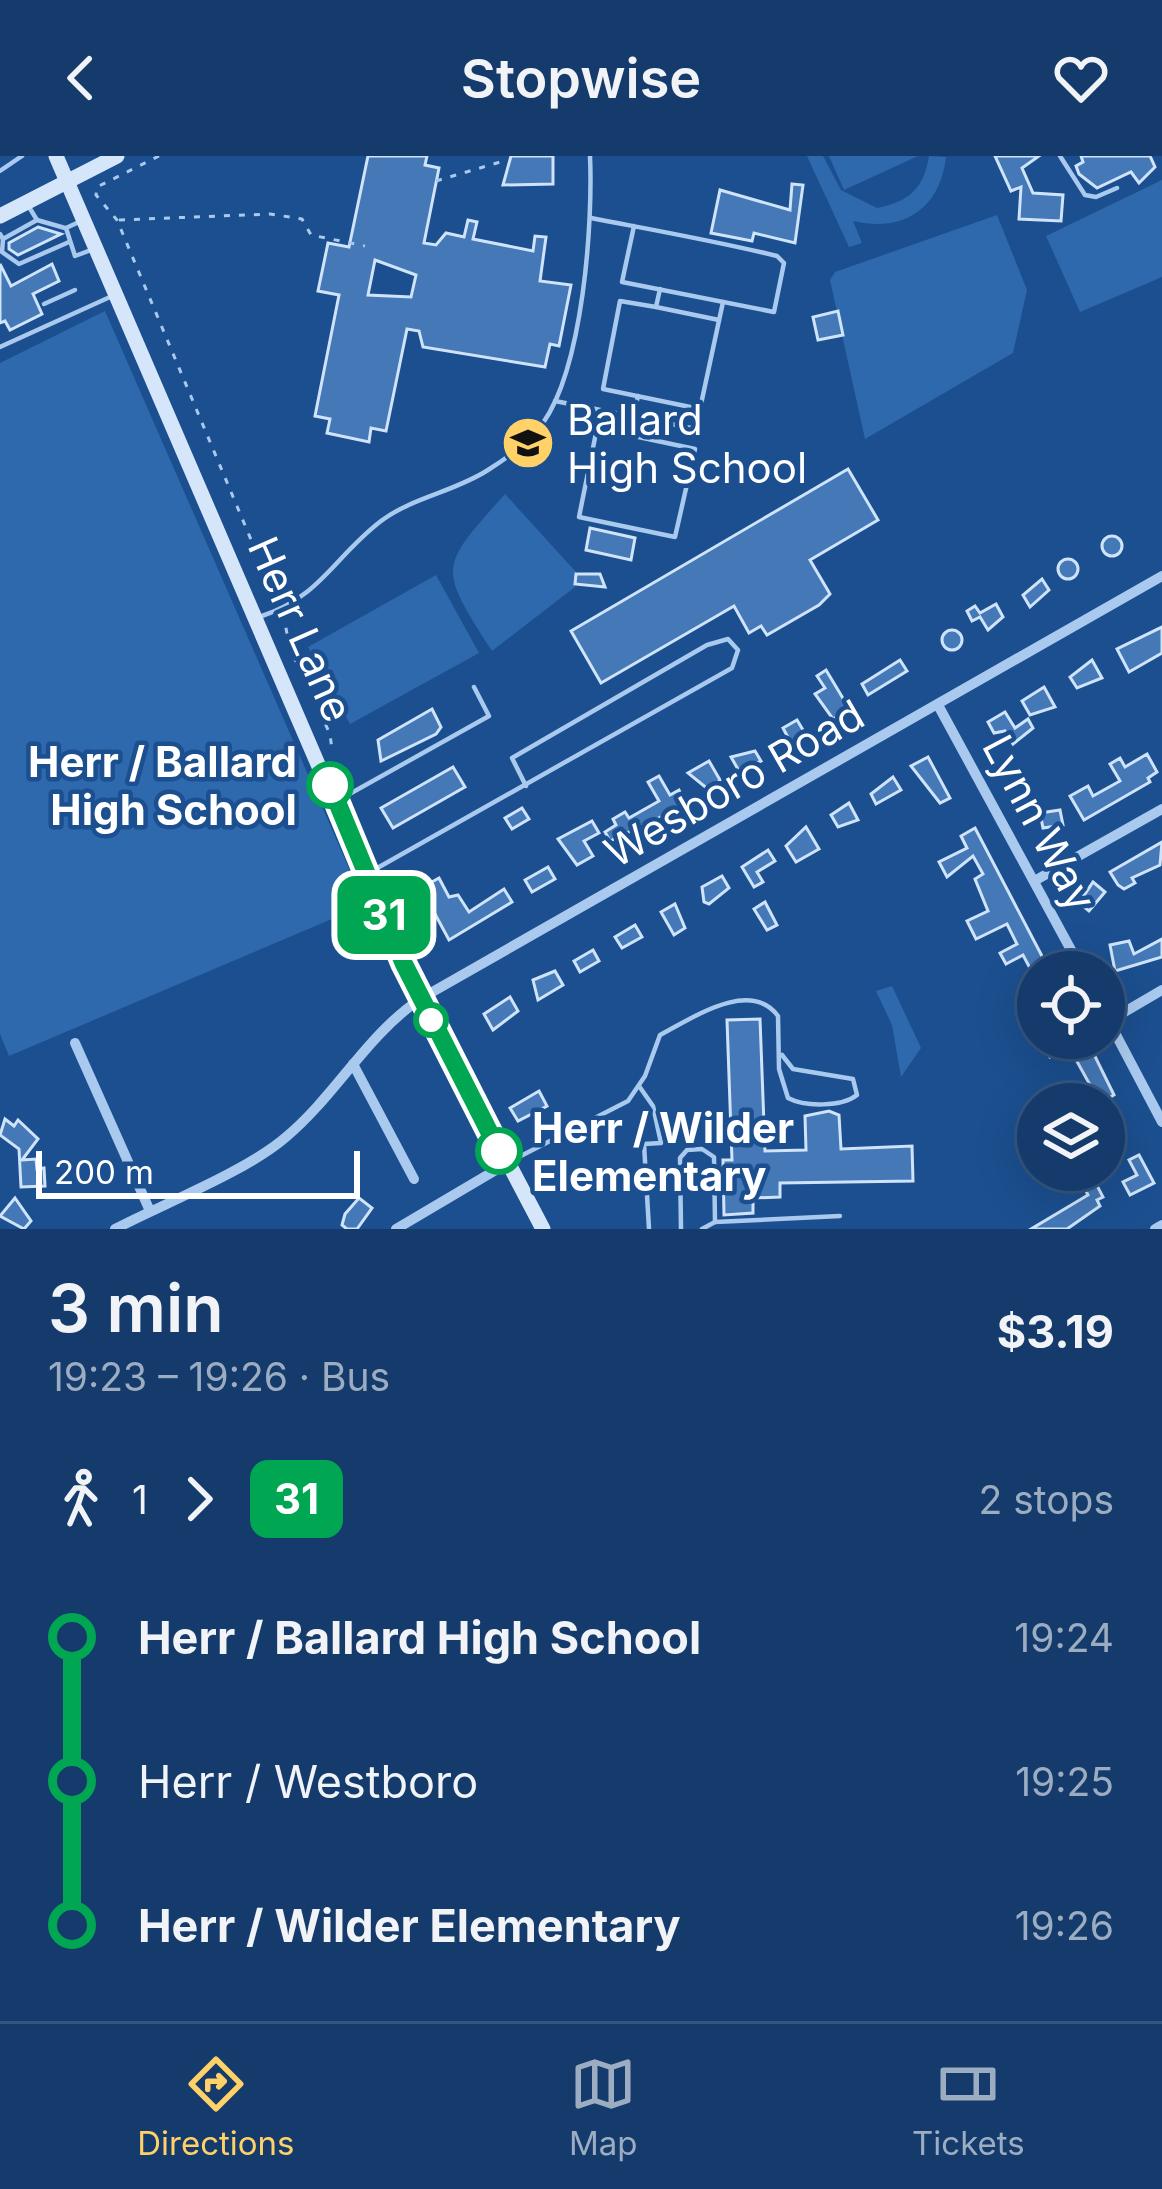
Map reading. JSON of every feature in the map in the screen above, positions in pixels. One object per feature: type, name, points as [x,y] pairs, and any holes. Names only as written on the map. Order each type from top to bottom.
[{"type":"main road","name":"Herr Lane","points":[[56,156],[421,999],[543,1229]]},
{"type":"main road","points":[[0,216],[117,156]]},
{"type":"street","name":"Wesboro Road","points":[[115,1229],[281,1142],[394,1017],[421,999],[1162,576]]},
{"type":"street","name":"Lynn Way","points":[[938,705],[1072,951]]},
{"type":"street","points":[[1036,880],[1162,809]]},
{"type":"street","points":[[1125,1007],[1162,990]]},
{"type":"street","points":[[75,1043],[150,1211]]},
{"type":"street","points":[[1125,1052],[1162,1122]]},
{"type":"street","points":[[353,1064],[414,1179]]},
{"type":"street","points":[[396,1229],[506,1164]]},
{"type":"lane","points":[[0,171],[22,156]]},
{"type":"lane","points":[[256,618],[302,600],[350,546],[403,506],[461,484],[500,462],[542,424],[555,401],[592,218],[590,156]]},
{"type":"lane","points":[[1060,156],[1085,195],[1104,195],[1117,188]]},
{"type":"lane","points":[[27,202],[37,220]]},
{"type":"lane","points":[[592,218],[634,226],[777,256],[784,263],[775,312],[622,282],[634,226]]},
{"type":"lane","points":[[69,242],[19,264],[2,252],[1,237],[37,220],[66,228],[84,220]]},
{"type":"lane","points":[[66,228],[75,256],[96,248]]},
{"type":"lane","points":[[44,304],[75,290]]},
{"type":"lane","points":[[656,307],[660,290]]},
{"type":"lane","points":[[0,347],[116,295]]},
{"type":"lane","points":[[60,297],[69,316]]},
{"type":"lane","points":[[700,409],[603,388],[620,301],[719,320]]},
{"type":"lane","points":[[555,401],[696,429],[723,302]]},
{"type":"lane","points":[[629,435],[638,396]]},
{"type":"lane","points":[[597,428],[629,435],[694,448],[675,536],[579,517],[597,428]]},
{"type":"lane","points":[[367,873],[526,786],[732,668],[738,650],[728,639],[707,645],[512,758],[526,786]]},
{"type":"lane","points":[[337,801],[489,716],[474,687]]},
{"type":"lane","points":[[506,1164],[628,1101],[639,1087],[659,1035],[733,1001],[754,1000],[772,1008],[779,1021],[782,1088],[792,1101],[850,1102],[857,1095],[853,1079],[793,1069],[782,1055]]},
{"type":"lane","points":[[639,1087],[653,1106],[661,1143],[644,1144],[649,1229]]},
{"type":"lane","points":[[681,1229],[678,1166],[687,1150],[706,1149],[713,1157],[715,1222]]},
{"type":"lane","points":[[702,1229],[715,1222],[840,1216]]},
{"type":"path","points":[[158,156],[97,187],[98,201],[117,220],[289,621],[290,649],[330,734],[332,750]]},
{"type":"path","points":[[436,181],[507,160]]},
{"type":"path","points":[[117,220],[270,214],[302,219],[311,235],[365,246]]},
{"type":"shaded area","points":[[807,156],[823,156],[841,190],[877,208],[913,192],[929,156],[946,157],[936,191],[927,203],[903,220],[853,221],[862,243],[849,247]]},
{"type":"shaded area","points":[[829,156],[918,156],[844,190]]},
{"type":"shaded area","points":[[1162,180],[1162,277],[1080,312],[1046,236]]},
{"type":"shaded area","points":[[997,215],[1027,290],[1013,353],[865,439],[830,280],[835,272]]},
{"type":"shaded area","points":[[105,311],[365,905],[9,1056],[0,1034],[0,363]]},
{"type":"shaded area","points":[[505,494],[576,572],[575,587],[492,651],[462,601],[453,569],[467,538]]},
{"type":"shaded area","points":[[436,575],[479,653],[350,724],[308,647]]},
{"type":"shaded area","points":[[892,986],[921,1048],[901,1077],[892,1025],[876,991]]},
{"type":"building","points":[[368,156],[427,156],[425,165],[439,168],[424,243],[436,245],[446,233],[464,237],[468,220],[477,222],[473,239],[533,251],[535,236],[546,237],[540,281],[571,285],[559,346],[550,344],[545,367],[423,347],[419,331],[407,329],[386,431],[371,428],[369,442],[327,433],[330,419],[315,416],[339,295],[318,291],[328,243],[349,247]],"holes":[[[375,260],[416,275],[411,297],[368,295]]]},
{"type":"building","points":[[511,156],[553,156],[553,184],[503,185]]},
{"type":"building","points":[[995,156],[1039,156],[1022,168],[1033,193],[1063,195],[1061,221],[1019,219],[1021,187],[1011,191]]},
{"type":"building","points":[[1081,156],[1150,156],[1155,167],[1139,183],[1131,172],[1097,188],[1079,174],[1076,166],[1083,162]]},
{"type":"building","points":[[792,184],[803,185],[795,243],[754,233],[752,241],[711,233],[720,190],[790,210]]},
{"type":"building","points":[[38,227],[61,234],[18,255],[9,249],[9,243]]},
{"type":"building","points":[[0,264],[11,286],[52,264],[59,281],[33,294],[42,314],[10,330],[5,321],[0,323]]},
{"type":"building","points":[[838,311],[843,335],[818,340],[813,317]]},
{"type":"building","points":[[848,469],[878,520],[810,560],[830,594],[819,605],[767,635],[761,626],[749,633],[734,606],[601,683],[571,631]]},
{"type":"building","points":[[590,528],[635,538],[631,560],[586,550]]},
{"type":"building","points":[[1112,536],[1122,546],[1112,556],[1102,546]]},
{"type":"building","points":[[1068,559],[1078,569],[1068,579],[1058,569]]},
{"type":"building","points":[[576,574],[600,574],[605,587],[575,584]]},
{"type":"building","points":[[1042,579],[1049,590],[1030,607],[1023,595]]},
{"type":"building","points":[[996,604],[1003,617],[988,630],[980,617],[972,621],[967,611],[975,606],[980,613]]},
{"type":"building","points":[[1162,627],[1162,653],[1129,672],[1117,649]]},
{"type":"building","points":[[952,630],[962,640],[952,650],[942,640]]},
{"type":"building","points":[[900,660],[907,671],[868,695],[862,684]]},
{"type":"building","points":[[1092,660],[1102,678],[1077,688],[1070,677]]},
{"type":"building","points":[[826,670],[850,710],[833,719],[815,694],[825,688],[817,676]]},
{"type":"building","points":[[1044,687],[1055,707],[1030,715],[1022,701]]},
{"type":"building","points":[[432,709],[441,727],[436,734],[381,761],[378,740]]},
{"type":"building","points":[[1005,712],[1015,728],[1028,719],[1033,728],[1013,744],[1005,731],[994,733],[988,722]]},
{"type":"building","points":[[797,720],[806,735],[791,743],[783,728]]},
{"type":"building","points":[[755,751],[761,761],[739,771],[731,757]]},
{"type":"building","points":[[1147,754],[1157,772],[1148,778],[1150,782],[1084,820],[1070,796],[1088,786],[1093,796],[1120,781],[1110,764],[1120,758],[1125,767]]},
{"type":"building","points":[[928,757],[950,798],[940,803],[911,766]]},
{"type":"building","points":[[709,761],[720,780],[709,790],[688,773]]},
{"type":"building","points":[[453,767],[465,787],[393,828],[381,808]]},
{"type":"building","points":[[659,776],[670,795],[679,790],[686,805],[610,841],[605,832],[616,825],[613,819],[625,812],[629,818],[659,801],[648,782]]},
{"type":"building","points":[[893,777],[901,790],[876,804],[871,794]]},
{"type":"building","points":[[849,803],[858,820],[838,827],[831,815]]},
{"type":"building","points":[[522,808],[529,819],[512,829],[505,818]]},
{"type":"building","points":[[1060,810],[1063,825],[1043,828],[1040,813]]},
{"type":"building","points":[[592,821],[599,833],[584,841],[593,856],[577,865],[558,839]]},
{"type":"building","points":[[806,827],[819,849],[796,862],[786,846]]},
{"type":"building","points":[[975,828],[1039,951],[1017,951],[1017,958],[1006,964],[1000,953],[1017,944],[1007,924],[976,939],[967,921],[988,911],[975,879],[983,874],[973,856],[947,877],[939,862],[967,848],[961,836]]},
{"type":"building","points":[[1162,842],[1160,865],[1132,878],[1135,883],[1124,889],[1118,885],[1110,872]]},
{"type":"building","points":[[768,850],[775,861],[757,872],[763,882],[754,887],[742,867]]},
{"type":"building","points":[[548,867],[555,879],[532,892],[525,880]]},
{"type":"building","points":[[722,876],[729,888],[709,904],[704,902],[702,887]]},
{"type":"building","points":[[439,878],[449,897],[458,895],[469,912],[504,889],[512,902],[449,940],[421,888]]},
{"type":"building","points":[[1093,882],[1105,892],[1089,911],[1079,903]]},
{"type":"building","points":[[765,902],[777,925],[767,930],[754,909]]},
{"type":"building","points":[[675,904],[685,928],[674,935],[661,912]]},
{"type":"building","points":[[635,925],[642,937],[622,948],[615,937]]},
{"type":"building","points":[[1162,939],[1162,957],[1125,968],[1125,951],[1111,951],[1110,945],[1129,941],[1134,954]]},
{"type":"building","points":[[593,950],[599,961],[580,972],[574,961]]},
{"type":"building","points":[[555,971],[563,985],[538,1000],[533,980]]},
{"type":"building","points":[[510,997],[518,1011],[493,1030],[484,1014]]},
{"type":"building","points":[[760,1019],[765,1151],[806,1150],[805,1116],[829,1111],[839,1115],[841,1149],[912,1146],[913,1181],[780,1183],[780,1197],[753,1198],[753,1213],[724,1215],[723,1160],[732,1160],[727,1020]]},
{"type":"building","points":[[1076,1059],[1096,1059],[1108,1083],[1089,1083]]},
{"type":"building","points":[[539,1091],[547,1106],[518,1121],[510,1108]]},
{"type":"building","points":[[5,1119],[14,1126],[18,1120],[38,1139],[22,1160],[36,1159],[37,1169],[44,1168],[45,1186],[21,1187],[19,1149],[0,1135]]},
{"type":"building","points":[[1139,1155],[1154,1183],[1130,1195],[1125,1181],[1137,1175],[1129,1160]]},
{"type":"building","points":[[1086,1191],[1100,1191],[1100,1206],[1067,1229],[1031,1229],[1088,1195]]},
{"type":"building","points":[[15,1198],[31,1221],[24,1229],[0,1216]]},
{"type":"building","points":[[359,1198],[372,1208],[357,1229],[347,1229],[342,1225],[345,1214]]},
{"type":"bus line","name":"31","points":[[330,785],[404,964],[499,1151]]},
{"type":"place","name":"Ballard High School","points":[[528,443]]},
{"type":"place","name":"Herr / Ballard High School","points":[[330,785]]},
{"type":"place","name":"Herr / Wilder Elementary","points":[[499,1151]]}]
